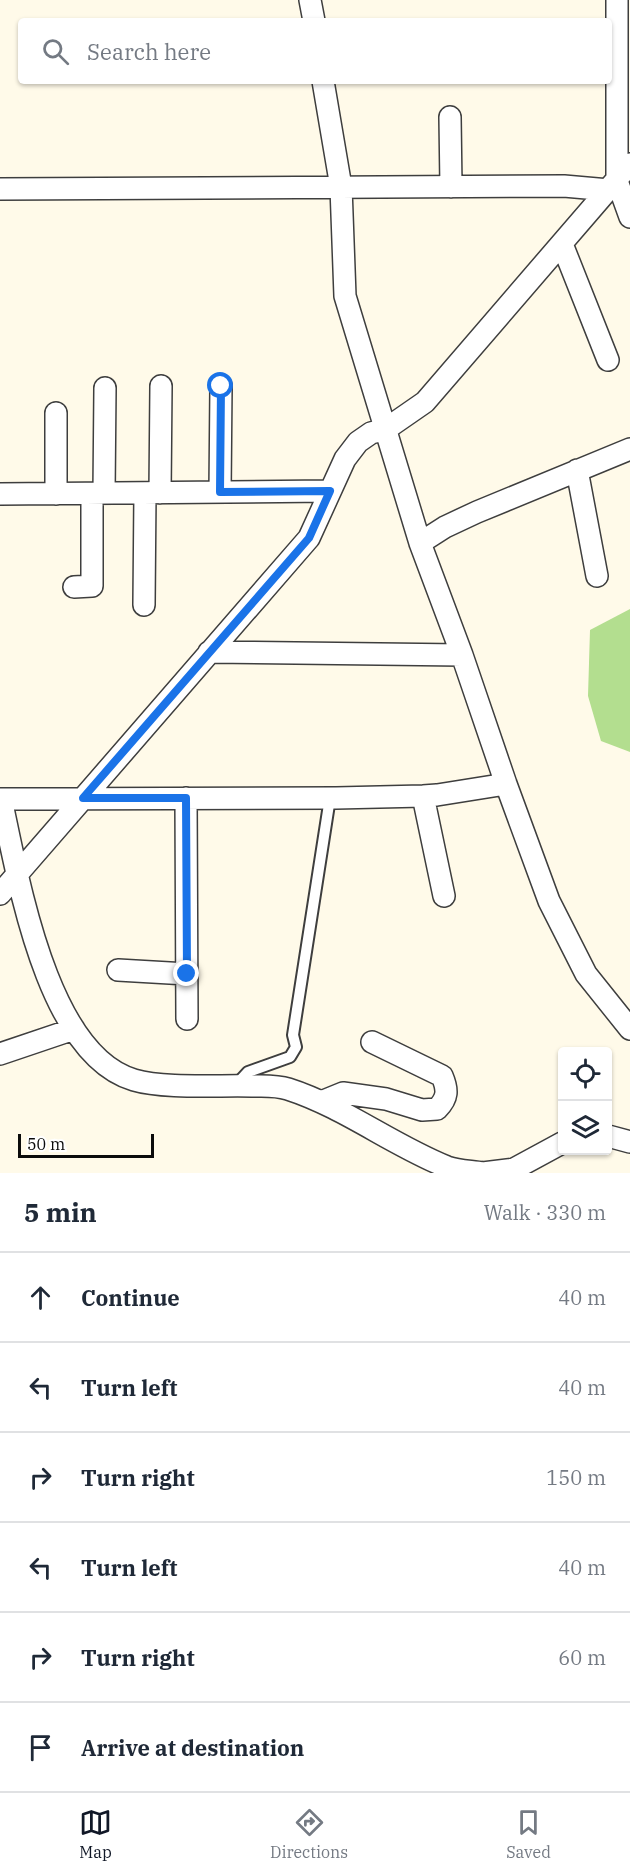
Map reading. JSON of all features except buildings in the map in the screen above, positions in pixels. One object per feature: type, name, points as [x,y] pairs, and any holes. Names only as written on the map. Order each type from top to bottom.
[{"type":"street","points":[[310,0],[313,18]]},
{"type":"street","points":[[617,0],[619,178],[630,216]]},
{"type":"street","points":[[323,84],[340,187],[345,296],[420,543],[549,901],[586,974],[630,1029]]},
{"type":"street","points":[[450,117],[450,187]]},
{"type":"street","points":[[0,189],[564,186],[619,178]]},
{"type":"street","points":[[0,894],[309,538],[345,459],[358,442],[371,433],[386,429],[425,402],[619,178]]},
{"type":"street","points":[[562,244],[608,360]]},
{"type":"street","points":[[144,605],[161,386]]},
{"type":"street","points":[[220,492],[221,386]]},
{"type":"street","points":[[74,587],[93,586],[105,388]]},
{"type":"street","points":[[56,413],[56,494]]},
{"type":"street","points":[[420,543],[456,522],[630,449]]},
{"type":"street","points":[[577,470],[597,576]]},
{"type":"street","points":[[0,494],[330,491]]},
{"type":"street","points":[[209,652],[462,655]]},
{"type":"street","points":[[506,784],[423,796],[1,799],[17,873],[42,967],[59,1004],[74,1029],[82,1041],[107,1066],[133,1080],[162,1084],[281,1086],[308,1095],[449,1168],[483,1173],[514,1169],[558,1145]]},
{"type":"street","points":[[423,796],[444,896]]},
{"type":"street","points":[[186,798],[187,1019]]},
{"type":"street","points":[[118,969],[187,974]]},
{"type":"street","points":[[0,1054],[74,1029]]},
{"type":"street","points":[[321,1102],[343,1093],[386,1099],[422,1110],[437,1109],[446,1100],[448,1088],[442,1076],[372,1042]]},
{"type":"street","points":[[612,1137],[630,1142]]},
{"type":"lane","points":[[236,1085],[248,1072],[290,1057],[296,1047],[293,1035],[330,798]]},
{"type":"green space","points":[[630,609],[630,752],[601,741],[588,696],[590,630]]},
{"type":"route","points":[[187,974],[186,798],[83,798],[309,538],[330,491],[220,492],[221,386]]}]
